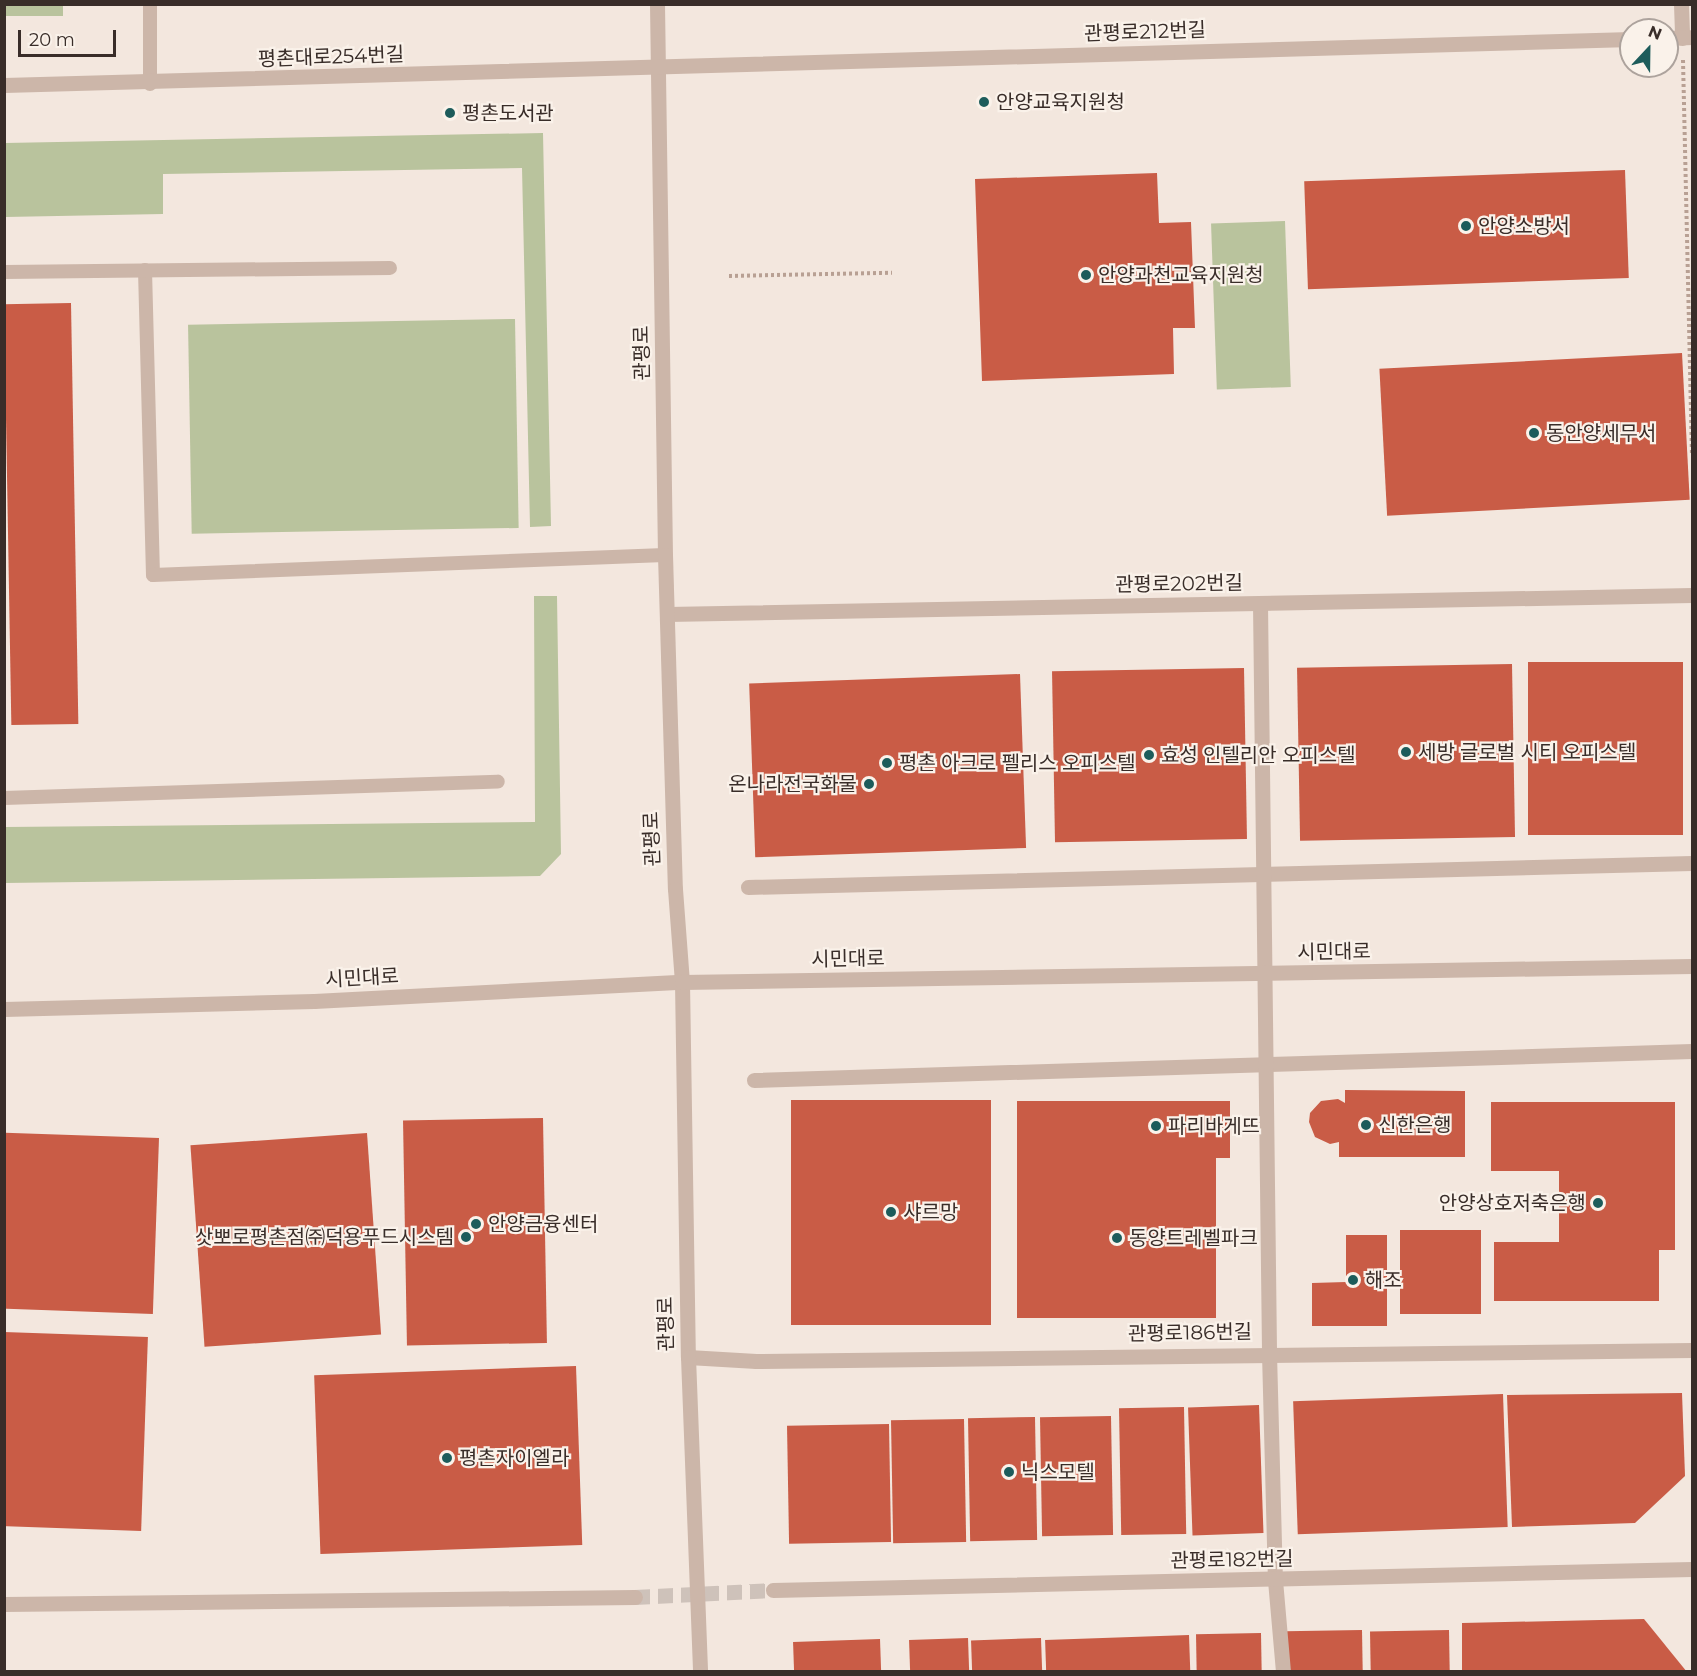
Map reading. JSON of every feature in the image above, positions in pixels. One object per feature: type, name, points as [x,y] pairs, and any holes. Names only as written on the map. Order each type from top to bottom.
[{"type":"street","name":"관평로","points":[[657,4],[665,555],[675,889],[682,982],[688,1357],[700,1671]]},
{"type":"street","points":[[1681,4],[1681,38]]},
{"type":"street","name":"관평로212번길","points":[[659,67],[1619,39]]},
{"type":"street","name":"평촌대로254번길","points":[[4,85],[150,84],[659,67]]},
{"type":"street","name":"관평로202번길","points":[[667,614],[1692,595]]},
{"type":"street","points":[[1260,603],[1267,975],[1264,1064],[1269,1353],[1275,1580],[1282,1671]]},
{"type":"street","points":[[748,887],[1692,863]]},
{"type":"street","name":"시민대로","points":[[4,1009],[314,1001],[682,982],[1267,975],[1692,966]]},
{"type":"street","points":[[754,1080],[1692,1051]]},
{"type":"street","name":"관평로186번길","points":[[688,1357],[756,1361],[1269,1353],[1692,1350]]},
{"type":"street","name":"관평로182번길","points":[[773,1590],[1692,1569]]},
{"type":"street","points":[[4,1604],[635,1597]]},
{"type":"lane","points":[[150,4],[150,84]]},
{"type":"lane","points":[[4,272],[390,268]]},
{"type":"lane","points":[[145,270],[153,574],[665,555]]},
{"type":"lane","points":[[4,798],[498,782]]},
{"type":"path","points":[[1681,38],[1692,453]]},
{"type":"path","points":[[729,276],[892,273]]},
{"type":"green space","points":[[4,5],[63,5],[63,16],[4,16]]},
{"type":"green space","points":[[543,133],[551,526],[530,527],[522,168],[163,174],[163,214],[5,217],[5,143]]},
{"type":"green space","points":[[1285,221],[1291,387],[1217,389],[1211,224]]},
{"type":"green space","points":[[515,319],[519,528],[192,534],[188,325]]},
{"type":"green space","points":[[534,596],[557,596],[561,854],[540,876],[5,883],[5,827],[535,822]]},
{"type":"building","name":"안양소방서","points":[[1625,170],[1629,278],[1308,289],[1304,181]]},
{"type":"building","name":"안양과천교육지원청","points":[[1157,173],[1159,223],[1191,222],[1195,328],[1173,328],[1174,374],[982,381],[975,179]]},
{"type":"building","points":[[71,303],[78,724],[11,725],[4,304]]},
{"type":"building","name":"동안양세무서","points":[[1682,353],[1690,500],[1387,516],[1379,369]]},
{"type":"building","points":[[1528,662],[1683,662],[1683,835],[1528,835]]},
{"type":"building","name":"세방 글로벌 시티 오피스텔","points":[[1512,664],[1515,837],[1300,841],[1297,668]]},
{"type":"building","name":"효성 인텔리안 오피스텔","points":[[1244,668],[1247,839],[1055,842],[1052,671]]},
{"type":"building","name":"평촌 아크로 펠리스 오피스텔","points":[[1020,674],[1026,848],[755,857],[749,683]]},
{"type":"building","points":[[1345,1090],[1465,1091],[1465,1157],[1339,1157],[1339,1142],[1330,1144],[1315,1137],[1309,1122],[1310,1113],[1321,1101],[1338,1099],[1345,1103]]},
{"type":"building","name":"샤르망","points":[[791,1100],[991,1100],[991,1325],[791,1325]]},
{"type":"building","name":"동양트레벨파크","points":[[1017,1101],[1230,1101],[1230,1158],[1216,1158],[1216,1318],[1017,1318]]},
{"type":"building","points":[[1491,1102],[1675,1102],[1675,1250],[1659,1250],[1659,1301],[1494,1301],[1494,1242],[1559,1242],[1559,1171],[1491,1171]]},
{"type":"building","name":"안양금융센터","points":[[543,1118],[547,1343],[407,1345],[403,1120]]},
{"type":"building","points":[[5,1133],[159,1138],[153,1314],[4,1309]]},
{"type":"building","points":[[367,1133],[381,1335],[205,1347],[190,1145]]},
{"type":"building","points":[[1400,1230],[1481,1230],[1481,1314],[1400,1314]]},
{"type":"building","points":[[1346,1235],[1387,1235],[1387,1326],[1312,1326],[1312,1283],[1346,1282]]},
{"type":"building","points":[[4,1332],[148,1337],[141,1531],[4,1526]]},
{"type":"building","name":"평촌자이엘라","points":[[576,1366],[582,1545],[320,1554],[314,1375]]},
{"type":"building","points":[[1682,1393],[1685,1476],[1635,1523],[1512,1527],[1507,1395]]},
{"type":"building","points":[[1503,1394],[1508,1527],[1298,1534],[1293,1401]]},
{"type":"building","points":[[1259,1405],[1263,1533],[1193,1535],[1188,1407]]},
{"type":"building","points":[[1184,1407],[1186,1534],[1121,1535],[1119,1408]]},
{"type":"building","points":[[1111,1416],[1113,1535],[1042,1536],[1040,1417]]},
{"type":"building","points":[[1035,1417],[1037,1540],[970,1541],[968,1418]]},
{"type":"building","points":[[964,1419],[966,1542],[893,1543],[891,1420]]},
{"type":"building","points":[[889,1424],[891,1542],[789,1544],[787,1426]]},
{"type":"building","points":[[1644,1619],[1687,1672],[1462,1672],[1462,1623]]},
{"type":"building","points":[[1362,1630],[1363,1672],[1287,1672],[1286,1631]]},
{"type":"building","points":[[1449,1630],[1450,1672],[1371,1672],[1370,1631]]},
{"type":"building","points":[[1261,1633],[1262,1672],[1197,1672],[1196,1634]]},
{"type":"building","points":[[1189,1635],[1190,1672],[1046,1672],[1045,1640]]},
{"type":"building","points":[[968,1638],[969,1672],[910,1672],[909,1640]]},
{"type":"building","points":[[1041,1638],[1042,1672],[972,1672],[971,1640]]},
{"type":"building","points":[[880,1639],[881,1672],[794,1672],[793,1642]]},
{"type":"tunnel","points":[[635,1597],[773,1590]]},
{"type":"place","name":"안양교육지원청","points":[[984,102]]},
{"type":"place","name":"평촌도서관","points":[[450,113]]},
{"type":"place","name":"안양소방서","points":[[1466,226]]},
{"type":"place","name":"안양과천교육지원청","points":[[1086,275]]},
{"type":"place","name":"동안양세무서","points":[[1534,433]]},
{"type":"place","name":"세방 글로벌 시티 오피스텔","points":[[1406,752]]},
{"type":"place","name":"효성 인텔리안 오피스텔","points":[[1149,755]]},
{"type":"place","name":"평촌 아크로 펠리스 오피스텔","points":[[887,763]]},
{"type":"place","name":"온나라전국화물","points":[[869,784]]},
{"type":"place","name":"신한은행","points":[[1366,1125]]},
{"type":"place","name":"파리바게뜨","points":[[1156,1126]]},
{"type":"place","name":"안양상호저축은행","points":[[1598,1203]]},
{"type":"place","name":"샤르망","points":[[891,1212]]},
{"type":"place","name":"안양금융센터","points":[[476,1224]]},
{"type":"place","name":"삿뽀로평촌점㈜덕용푸드시스템","points":[[466,1237]]},
{"type":"place","name":"동양트레벨파크","points":[[1117,1238]]},
{"type":"place","name":"해조","points":[[1353,1280]]},
{"type":"place","name":"평촌자이엘라","points":[[447,1458]]},
{"type":"place","name":"닉스모텔","points":[[1009,1472]]}]
